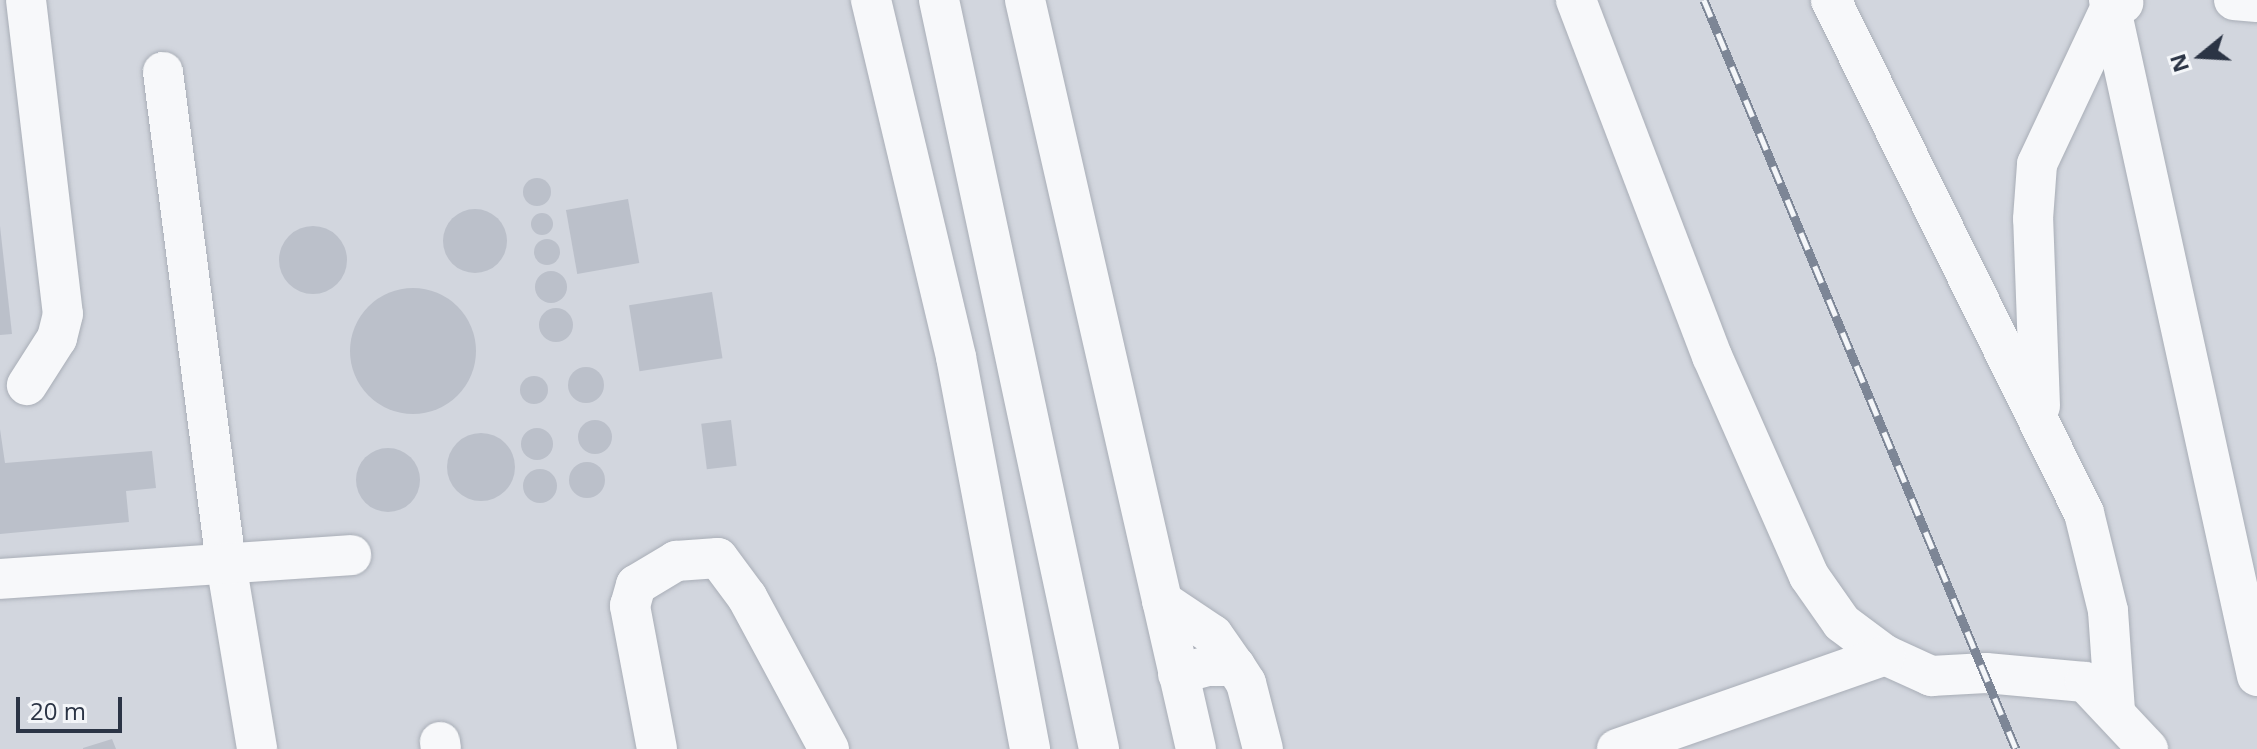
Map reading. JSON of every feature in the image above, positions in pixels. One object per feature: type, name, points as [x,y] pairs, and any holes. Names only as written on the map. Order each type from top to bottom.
[{"type":"lane","points":[[26,0],[63,314],[57,338],[27,385]]},
{"type":"lane","points":[[871,0],[956,357],[1030,749]]},
{"type":"lane","points":[[939,0],[1099,749]]},
{"type":"lane","points":[[1025,0],[1196,749]]},
{"type":"lane","points":[[1576,0],[1712,356],[1809,576],[1842,623],[1885,655],[1931,676],[1986,673],[2085,682],[2148,749]]},
{"type":"lane","points":[[1831,0],[2084,513],[2108,611],[2115,711]]},
{"type":"lane","points":[[2234,0],[2257,2]]},
{"type":"lane","points":[[2041,423],[2033,219],[2037,164],[2117,2]]},
{"type":"lane","points":[[2117,2],[2257,676]]},
{"type":"lane","points":[[163,72],[226,563],[257,749]]},
{"type":"lane","points":[[0,579],[351,555]]},
{"type":"lane","points":[[657,749],[630,606],[636,585],[676,561],[718,558],[747,597],[829,749]]},
{"type":"lane","points":[[1162,601],[1213,635],[1235,666],[1246,683],[1263,749]]},
{"type":"lane","points":[[1617,749],[1885,655]]},
{"type":"lane","points":[[1178,674],[1207,666],[1235,666]]},
{"type":"shaded area","points":[[0,0],[2257,0],[2257,749],[0,749]]},
{"type":"building","points":[[537,178],[547,182],[551,192],[547,202],[537,206],[527,202],[523,192],[527,182]]},
{"type":"building","points":[[628,199],[639,263],[577,274],[566,210]]},
{"type":"building","points":[[475,209],[487,211],[498,218],[505,229],[505,253],[498,264],[487,271],[475,273],[463,271],[452,264],[445,253],[443,241],[445,229],[452,218],[463,211]]},
{"type":"building","points":[[542,213],[550,216],[553,224],[550,232],[542,235],[534,232],[531,224],[534,216]]},
{"type":"building","points":[[0,226],[12,334],[0,335]]},
{"type":"building","points":[[313,226],[337,236],[347,260],[337,284],[313,294],[289,284],[279,260],[289,236]]},
{"type":"building","points":[[547,239],[556,243],[560,252],[556,261],[547,265],[538,261],[534,252],[538,243]]},
{"type":"building","points":[[551,271],[562,276],[567,287],[562,298],[551,303],[540,298],[535,287],[540,276]]},
{"type":"building","points":[[413,288],[437,293],[457,307],[471,327],[476,351],[471,375],[457,395],[437,409],[413,414],[389,409],[369,395],[355,375],[350,351],[355,327],[369,307],[389,293]]},
{"type":"building","points":[[712,292],[722,358],[640,371],[629,305]]},
{"type":"building","points":[[556,308],[568,313],[573,325],[568,337],[556,342],[544,337],[539,325],[544,313]]},
{"type":"building","points":[[586,367],[599,372],[604,385],[599,398],[586,403],[573,398],[568,385],[573,372]]},
{"type":"building","points":[[534,376],[544,380],[548,390],[544,400],[534,404],[524,400],[520,390],[524,380]]},
{"type":"building","points":[[595,420],[607,425],[612,437],[607,449],[595,454],[583,449],[578,437],[583,425]]},
{"type":"building","points":[[731,420],[737,466],[707,469],[701,424]]},
{"type":"building","points":[[537,428],[548,433],[553,444],[548,455],[537,460],[526,455],[521,444],[526,433]]},
{"type":"building","points":[[0,429],[5,463],[152,451],[156,488],[126,491],[129,522],[0,534]]},
{"type":"building","points":[[481,433],[505,443],[515,467],[505,491],[481,501],[457,491],[447,467],[457,443]]},
{"type":"building","points":[[388,448],[406,454],[414,462],[420,480],[414,498],[406,506],[388,512],[370,506],[362,498],[356,480],[362,462],[370,454]]},
{"type":"building","points":[[587,462],[600,467],[605,480],[600,493],[587,498],[574,493],[569,480],[574,467]]},
{"type":"building","points":[[540,469],[552,474],[557,486],[552,498],[540,503],[528,498],[523,486],[528,474]]},
{"type":"building","points":[[112,739],[116,749],[83,749],[83,748]]},
{"type":"railway","points":[[1704,0],[2016,749]]}]
